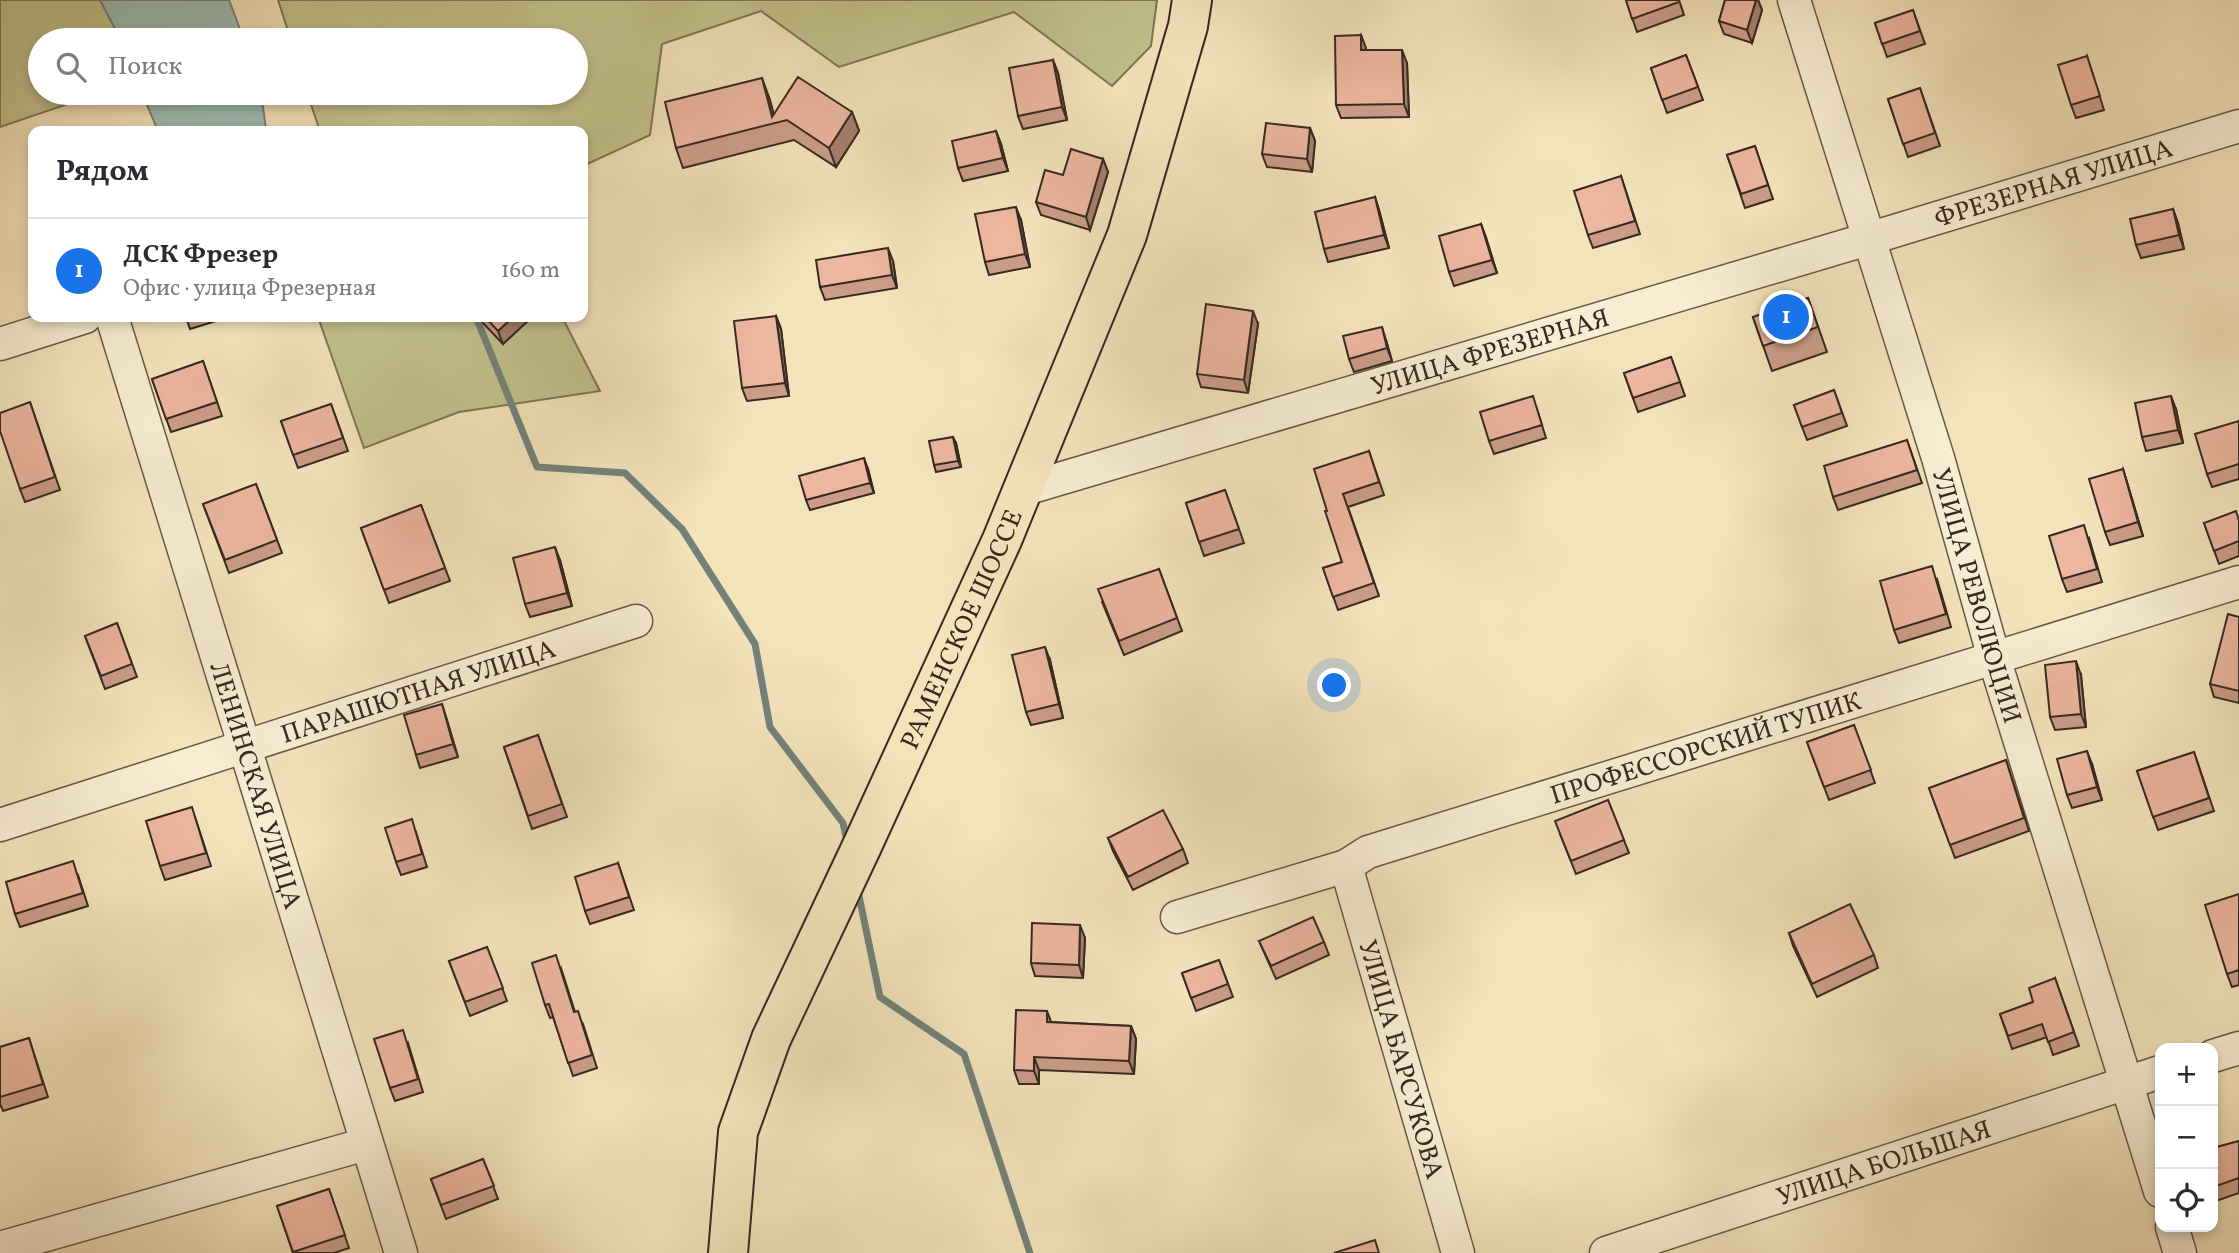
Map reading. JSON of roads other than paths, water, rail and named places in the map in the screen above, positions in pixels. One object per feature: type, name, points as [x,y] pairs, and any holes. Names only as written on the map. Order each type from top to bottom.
[{"type":"main road","name":"РАМЕНСКОЕ ШОССЕ","points":[[728,1253],[737,1132],[771,1039],[1002,540],[1127,235],[1188,26],[1192,0]]},
{"type":"street","name":"УЛИЦА РЕВОЛЮЦИИ","points":[[1794,0],[1938,458],[1994,659],[2155,1175]]},
{"type":"street","name":"ФРЕЗЕРНАЯ УЛИЦА","points":[[1868,239],[2239,126]]},
{"type":"street","name":"УЛИЦА ФРЕЗЕРНАЯ","points":[[1022,490],[1868,239]]},
{"type":"street","points":[[0,344],[69,322]]},
{"type":"street","name":"ЛЕНИНСКАЯ УЛИЦА","points":[[114,322],[401,1253]]},
{"type":"street","name":"ПРОФЕССОРСКИЙ ТУПИК","points":[[1177,917],[1346,866],[1368,852],[2239,582]]},
{"type":"street","name":"ПАРАШЮТНАЯ УЛИЦА","points":[[0,825],[636,621]]},
{"type":"street","name":"УЛИЦА БАРСУКОВА","points":[[1346,866],[1458,1253]]},
{"type":"street","points":[[2218,1054],[2239,1048]]},
{"type":"street","name":"УЛИЦА БОЛЬШАЯ","points":[[1606,1253],[2155,1074]]},
{"type":"street","points":[[0,1248],[366,1144]]},
{"type":"street","points":[[2174,1232],[2180,1253]]},
{"type":"water","points":[[100,0],[229,0],[240,28],[115,28]]},
{"type":"water","points":[[147,105],[263,105],[266,126],[156,126]]},
{"type":"waterway","points":[[478,322],[537,467],[625,473],[682,529],[755,644],[770,727],[843,823],[847,841]]},
{"type":"waterway","points":[[858,891],[880,997],[964,1054],[1030,1253]]},
{"type":"place","name":"ДСК Фрезер","points":[[1786,317]]}]
